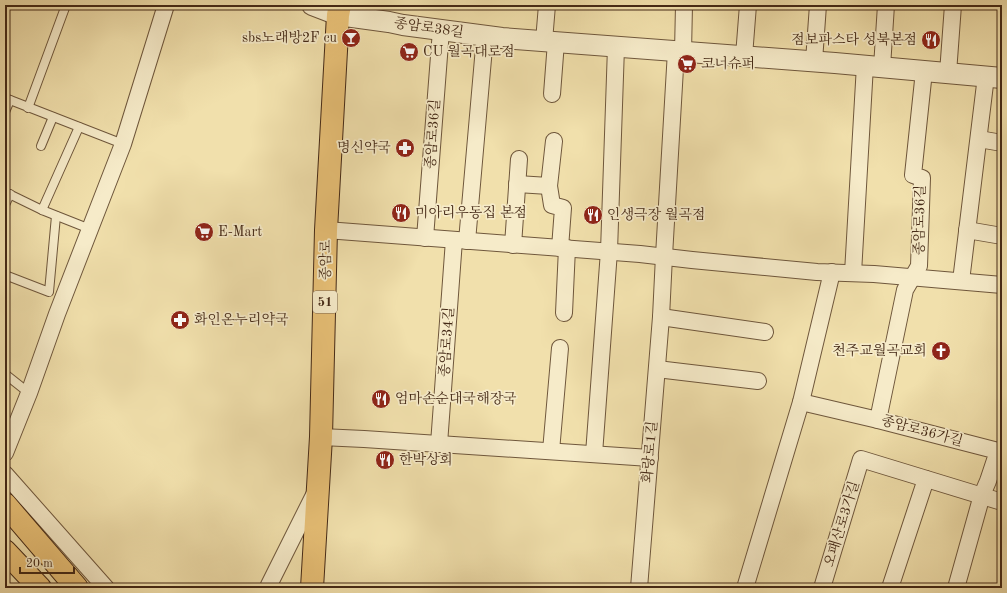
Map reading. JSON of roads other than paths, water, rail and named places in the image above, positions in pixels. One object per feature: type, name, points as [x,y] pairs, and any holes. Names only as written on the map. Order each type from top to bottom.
[{"type":"main road","name":"종암로","points":[[312,588],[321,437],[326,230],[339,10]]},
{"type":"main road","points":[[5,504],[77,588]]},
{"type":"main road","points":[[5,515],[65,588]]},
{"type":"main road","points":[[5,551],[40,588]]},
{"type":"street","points":[[5,452],[29,393],[57,314],[123,144],[166,5]]},
{"type":"street","name":"종암로38길","points":[[312,5],[441,30],[485,36],[873,66],[994,77]]},
{"type":"street","points":[[547,5],[552,94]]},
{"type":"street","points":[[664,256],[679,52],[684,5]]},
{"type":"street","points":[[744,56],[748,5]]},
{"type":"street","points":[[814,62],[818,5]]},
{"type":"street","points":[[853,273],[873,66],[886,5]]},
{"type":"street","points":[[948,73],[953,5]]},
{"type":"street","name":"종암로36길","points":[[425,238],[441,30]]},
{"type":"street","points":[[461,240],[485,36]]},
{"type":"street","points":[[594,454],[609,251],[616,47]]},
{"type":"street","name":"종암로36길","points":[[878,420],[905,290],[919,266],[922,178],[913,174],[924,71]]},
{"type":"street","points":[[961,281],[979,139],[994,77]]},
{"type":"street","points":[[979,139],[1002,143]]},
{"type":"street","points":[[554,141],[549,186],[552,205],[563,208],[564,313]]},
{"type":"street","points":[[513,245],[519,159]]},
{"type":"street","points":[[517,184],[549,186]]},
{"type":"street","points":[[326,230],[609,251],[832,272],[1002,285]]},
{"type":"street","points":[[967,230],[1002,236]]},
{"type":"street","name":"종암로34길","points":[[439,444],[461,240]]},
{"type":"street","name":"화랑로1길","points":[[639,588],[661,317],[664,256]]},
{"type":"street","points":[[745,588],[800,402],[832,272]]},
{"type":"street","points":[[661,317],[765,332]]},
{"type":"street","points":[[551,451],[560,348]]},
{"type":"street","points":[[657,369],[758,381]]},
{"type":"street","name":"종암로36가길","points":[[800,402],[878,420],[998,451],[982,495]]},
{"type":"street","points":[[321,437],[650,458]]},
{"type":"street","name":"오패산로3가길","points":[[822,588],[861,459],[926,479]]},
{"type":"street","points":[[5,474],[106,588]]},
{"type":"street","points":[[890,588],[926,479],[1002,502]]},
{"type":"street","points":[[268,588],[318,488]]},
{"type":"street","points":[[956,588],[982,495]]},
{"type":"lane","points":[[28,108],[66,5]]},
{"type":"lane","points":[[5,112],[7,99],[123,144]]},
{"type":"lane","points":[[40,146],[54,117]]},
{"type":"lane","points":[[42,210],[79,127]]},
{"type":"lane","points":[[5,205],[8,193],[42,210],[90,229]]},
{"type":"lane","points":[[5,276],[49,292],[56,216]]},
{"type":"lane","points":[[5,374],[29,393]]},
{"type":"place","name":"sbs노래방2F cu","points":[[351,38]]},
{"type":"place","name":"점보파스타 성북본점","points":[[931,40]]},
{"type":"place","name":"CU 월곡대로점","points":[[409,52]]},
{"type":"place","name":"코너슈퍼","points":[[687,64]]},
{"type":"place","name":"명신약국","points":[[405,148]]},
{"type":"place","name":"미아리우동집 본점","points":[[401,213]]},
{"type":"place","name":"인생극장 월곡점","points":[[593,215]]},
{"type":"place","name":"E-Mart","points":[[204,232]]},
{"type":"place","name":"화인온누리약국","points":[[180,320]]},
{"type":"place","name":"천주교월곡교회","points":[[941,351]]},
{"type":"place","name":"엄마손순대국해장국","points":[[381,399]]},
{"type":"place","name":"한박상회","points":[[385,460]]}]
